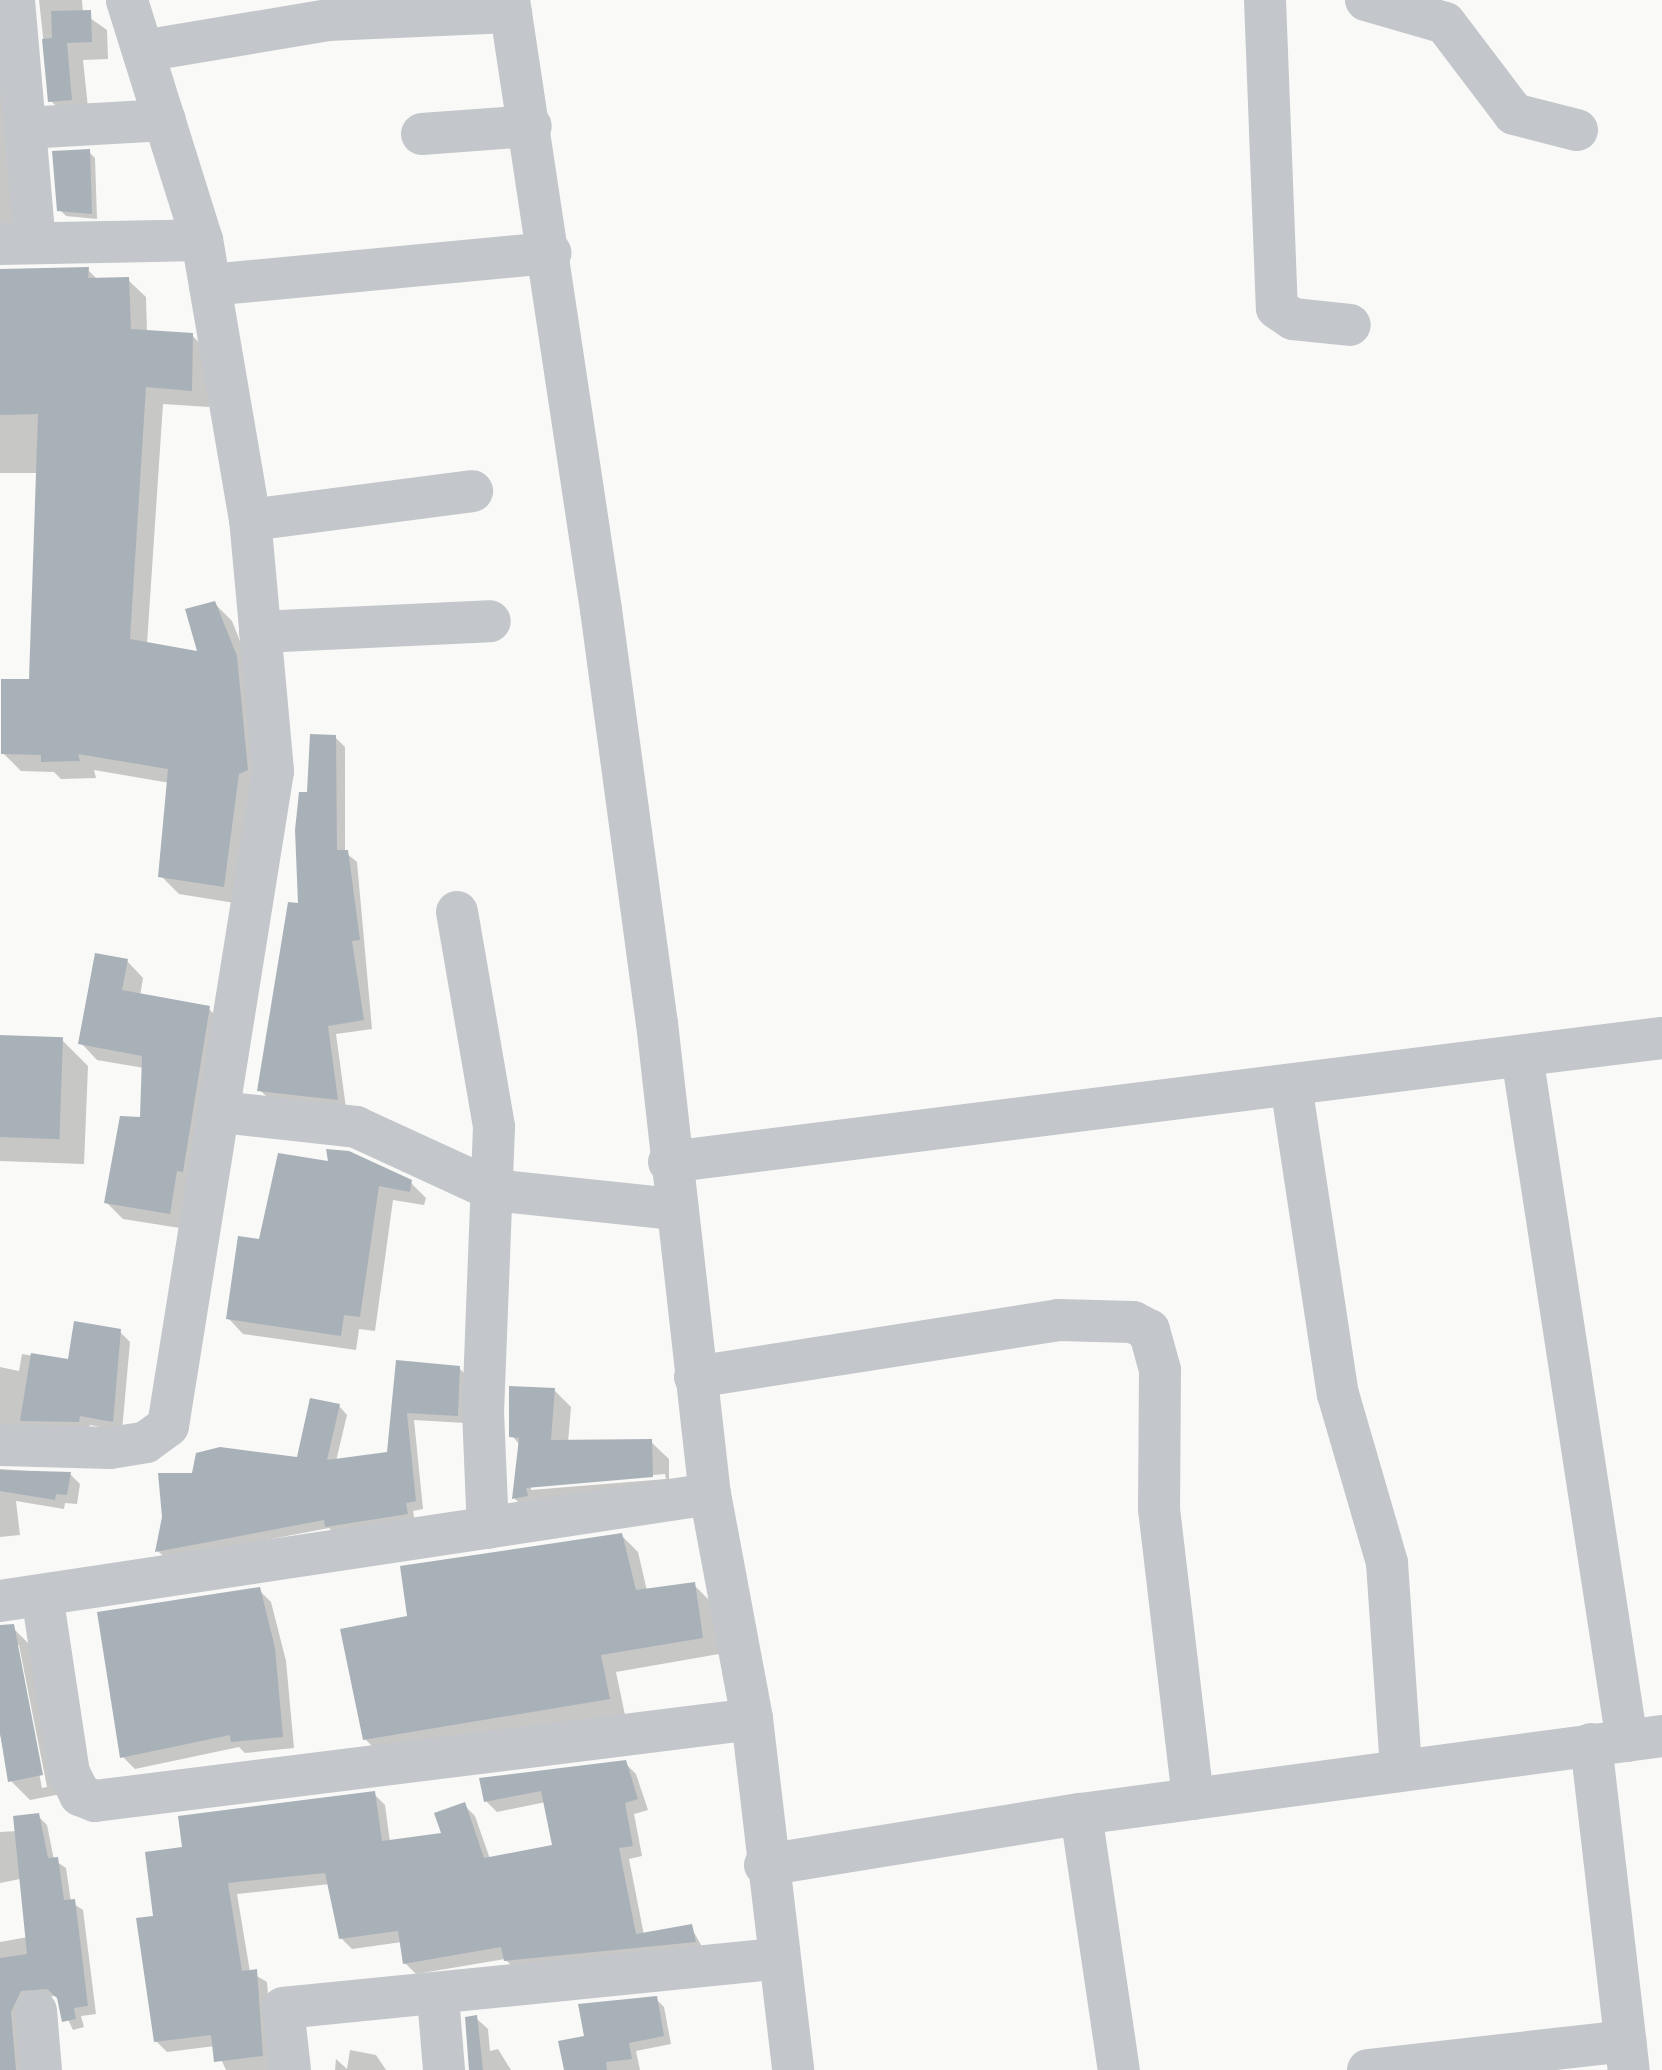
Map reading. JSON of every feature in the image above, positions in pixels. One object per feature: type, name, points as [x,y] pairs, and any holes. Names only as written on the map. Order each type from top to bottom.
[{"type":"street","points":[[14,0],[25,128],[18,243],[202,240]]},
{"type":"street","points":[[0,1445],[110,1448],[146,1442],[168,1426],[273,772],[250,520],[202,240],[126,0]]},
{"type":"street","points":[[1265,0],[1277,308],[1293,319],[1350,325]]},
{"type":"street","points":[[1366,0],[1447,12],[1514,114],[1576,130]]},
{"type":"street","points":[[143,51],[249,17],[327,10],[510,6],[551,253],[657,1023],[710,1494],[752,1719],[776,1959],[793,2070]]},
{"type":"street","points":[[25,128],[164,120]]},
{"type":"street","points":[[422,134],[531,126]]},
{"type":"street","points":[[210,285],[551,253]]},
{"type":"street","points":[[250,520],[472,491]]},
{"type":"street","points":[[260,632],[490,621]]},
{"type":"street","points":[[457,912],[490,1083],[492,1190],[482,1410],[488,1528]]},
{"type":"street","points":[[670,1162],[1662,1038]]},
{"type":"street","points":[[1368,2070],[1627,2055],[1626,1740],[1522,1056]]},
{"type":"street","points":[[1291,1085],[1338,1394],[1387,1563],[1401,1770]]},
{"type":"street","points":[[221,1112],[356,1127],[492,1190],[675,1209]]},
{"type":"street","points":[[696,1377],[1058,1320],[1133,1322],[1149,1330],[1160,1370],[1160,1509],[1193,1799]]},
{"type":"street","points":[[0,1601],[710,1494]]},
{"type":"street","points":[[42,1594],[69,1773],[80,1795],[95,1801],[752,1719]]},
{"type":"street","points":[[766,1866],[1081,1814],[1626,1740]]},
{"type":"street","points":[[1081,1814],[1119,2070]]},
{"type":"street","points":[[290,2070],[282,2008],[438,1996],[776,1959]]},
{"type":"street","points":[[438,1996],[444,2070]]},
{"type":"street","points":[[36,2011],[42,2070]]},
{"type":"building","points":[[91,10],[92,42],[67,43],[72,100],[48,102],[42,39],[52,38],[51,11]]},
{"type":"building","points":[[90,149],[92,214],[57,211],[52,151]]},
{"type":"building","points":[[89,267],[88,278],[129,277],[131,329],[193,333],[192,391],[146,387],[130,639],[197,651],[185,609],[215,601],[237,656],[248,770],[239,774],[224,887],[158,877],[168,769],[78,754],[80,761],[41,762],[41,755],[1,754],[1,679],[29,679],[38,414],[0,415],[0,269]]},
{"type":"building","points":[[310,734],[336,735],[337,850],[348,850],[360,940],[352,941],[364,1020],[328,1026],[338,1100],[257,1091],[288,902],[298,903],[295,830],[299,792],[307,792]]},
{"type":"building","points":[[95,953],[128,959],[122,990],[210,1006],[183,1172],[177,1171],[170,1214],[104,1203],[120,1116],[140,1117],[142,1056],[78,1044]]},
{"type":"building","points":[[0,1035],[63,1037],[59,1139],[0,1137]]},
{"type":"building","points":[[326,1149],[349,1151],[412,1180],[410,1192],[379,1186],[360,1317],[344,1315],[341,1336],[226,1319],[238,1236],[259,1239],[278,1153],[328,1161]]},
{"type":"building","points":[[74,1321],[121,1329],[113,1422],[80,1416],[79,1422],[20,1421],[31,1353],[68,1359]]},
{"type":"building","points":[[396,1360],[460,1366],[458,1416],[407,1413],[416,1501],[406,1503],[408,1514],[325,1527],[324,1520],[155,1552],[162,1517],[158,1473],[192,1473],[196,1453],[220,1447],[297,1457],[310,1398],[340,1404],[327,1460],[387,1452]]},
{"type":"building","points":[[509,1386],[555,1388],[551,1440],[652,1439],[653,1477],[526,1488],[528,1496],[512,1499],[519,1438],[509,1437]]},
{"type":"building","points":[[0,1470],[71,1472],[67,1495],[56,1494],[55,1500],[0,1491]]},
{"type":"building","points":[[622,1533],[636,1590],[695,1582],[703,1638],[601,1655],[610,1699],[363,1740],[340,1629],[407,1616],[400,1566]]},
{"type":"building","points":[[260,1587],[275,1648],[283,1737],[231,1742],[230,1735],[120,1758],[97,1612]]},
{"type":"building","points":[[14,1624],[43,1775],[8,1782],[0,1733],[0,1625]]},
{"type":"building","points":[[626,1760],[638,1799],[625,1803],[633,1846],[619,1848],[636,1934],[692,1924],[696,1942],[504,1961],[501,1947],[403,1964],[398,1931],[339,1939],[325,1873],[228,1883],[242,1971],[257,1969],[263,2056],[214,2062],[211,2035],[154,2042],[136,1918],[153,1916],[145,1852],[182,1847],[178,1816],[375,1791],[382,1841],[441,1833],[434,1813],[465,1802],[484,1858],[552,1845],[541,1791],[484,1802],[479,1778]]},
{"type":"building","points":[[39,1813],[48,1858],[58,1857],[64,1900],[75,1899],[88,2006],[74,2008],[76,2019],[62,2022],[57,1998],[47,1989],[21,1991],[11,2012],[16,2070],[0,2070],[0,1958],[27,1954],[13,1816]]},
{"type":"building","points":[[657,1996],[664,2036],[629,2043],[632,2059],[606,2062],[607,2070],[564,2070],[558,2041],[584,2036],[578,2004]]},
{"type":"building","points":[[477,2015],[483,2070],[469,2070],[465,2017]]}]
